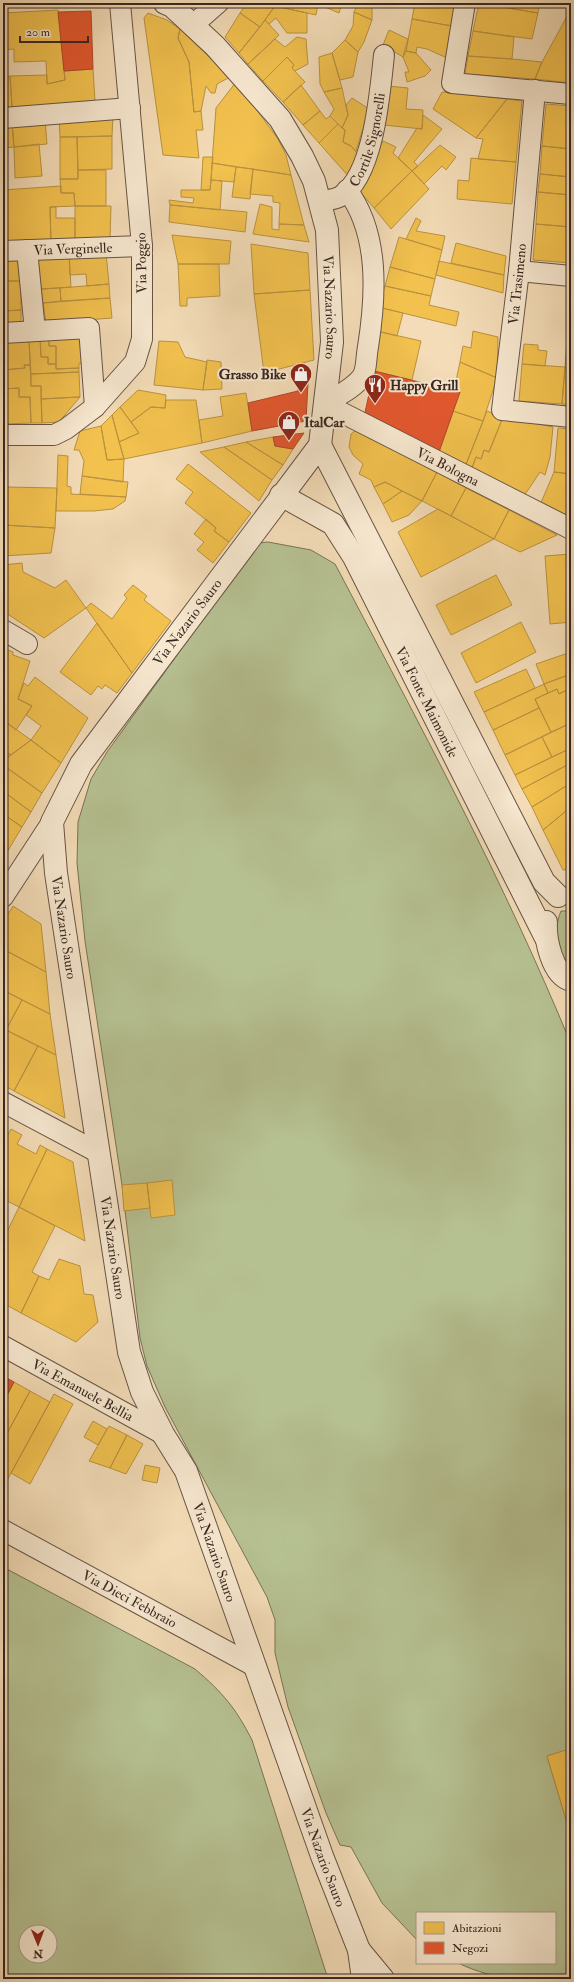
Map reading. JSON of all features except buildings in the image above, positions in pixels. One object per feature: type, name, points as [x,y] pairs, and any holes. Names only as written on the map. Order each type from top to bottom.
[{"type":"street","name":"Via Poggio","points":[[3,435],[54,435],[66,429],[94,407],[135,362],[142,339],[142,246],[120,3]]},
{"type":"street","name":"Via Nazario Sauro","points":[[165,3],[172,6],[194,24],[280,119],[302,156],[314,180],[327,230],[332,342],[320,445],[281,495],[81,764],[52,822],[56,873],[129,1352],[142,1392],[163,1434],[186,1471],[322,1856],[359,1950]]},
{"type":"street","points":[[194,24],[218,3]]},
{"type":"street","points":[[465,3],[452,83],[571,94]]},
{"type":"street","name":"Cortile Signorelli","points":[[320,201],[340,197],[355,183],[378,115],[384,55]]},
{"type":"street","name":"Via Trasimeno","points":[[535,90],[519,271],[502,410],[571,417]]},
{"type":"street","points":[[3,118],[130,108]]},
{"type":"street","points":[[325,404],[353,387],[363,376],[370,330],[373,275],[370,240],[364,218],[347,190]]},
{"type":"street","name":"Via Verginelle","points":[[3,251],[142,246]]},
{"type":"street","points":[[27,250],[35,331]]},
{"type":"street","points":[[519,271],[571,276]]},
{"type":"street","points":[[3,333],[89,328],[94,407]]},
{"type":"street","name":"Via Bologna","points":[[325,404],[571,529]]},
{"type":"street","name":"Via Fonte Maimonide","points":[[320,445],[544,882],[567,894]]},
{"type":"street","name":"Via Fonte Maimonide","points":[[281,495],[333,524],[354,557],[545,936]]},
{"type":"street","points":[[3,630],[27,644]]},
{"type":"street","points":[[5,889],[52,822]]},
{"type":"street","points":[[567,894],[546,910],[545,936],[550,954],[558,968],[570,982]]},
{"type":"street","points":[[3,1102],[99,1153]]},
{"type":"street","name":"Via Emanuele Bellia","points":[[3,1346],[163,1434]]},
{"type":"street","name":"Via Dieci Febbraio","points":[[3,1530],[256,1667]]},
{"type":"street","points":[[359,1950],[363,1979]]},
{"type":"street","points":[[359,1950],[383,1979]]},
{"type":"green space","points":[[268,542],[311,550],[335,564],[459,801],[517,921],[571,1044],[571,1749],[547,1756],[571,1836],[571,1978],[527,1979],[500,1977],[486,1974],[460,1964],[556,1964],[556,1912],[416,1912],[416,1939],[382,1903],[351,1847],[340,1845],[326,1813],[288,1707],[275,1653],[275,1620],[267,1597],[165,1407],[147,1366],[140,1338],[122,1185],[85,941],[77,863],[78,822],[91,779],[107,752],[258,543]]},
{"type":"green space","points":[[561,911],[568,911],[571,913],[571,966],[569,966],[562,954],[558,940],[557,925]]},
{"type":"green space","points":[[3,1567],[195,1669],[228,1701],[240,1718],[252,1740],[328,1979],[3,1979]]},
{"type":"place","name":"Grasso Bike","points":[[301,394]]},
{"type":"place","name":"Happy Grill","points":[[375,404]]},
{"type":"place","name":"ItalCar","points":[[289,442]]}]
